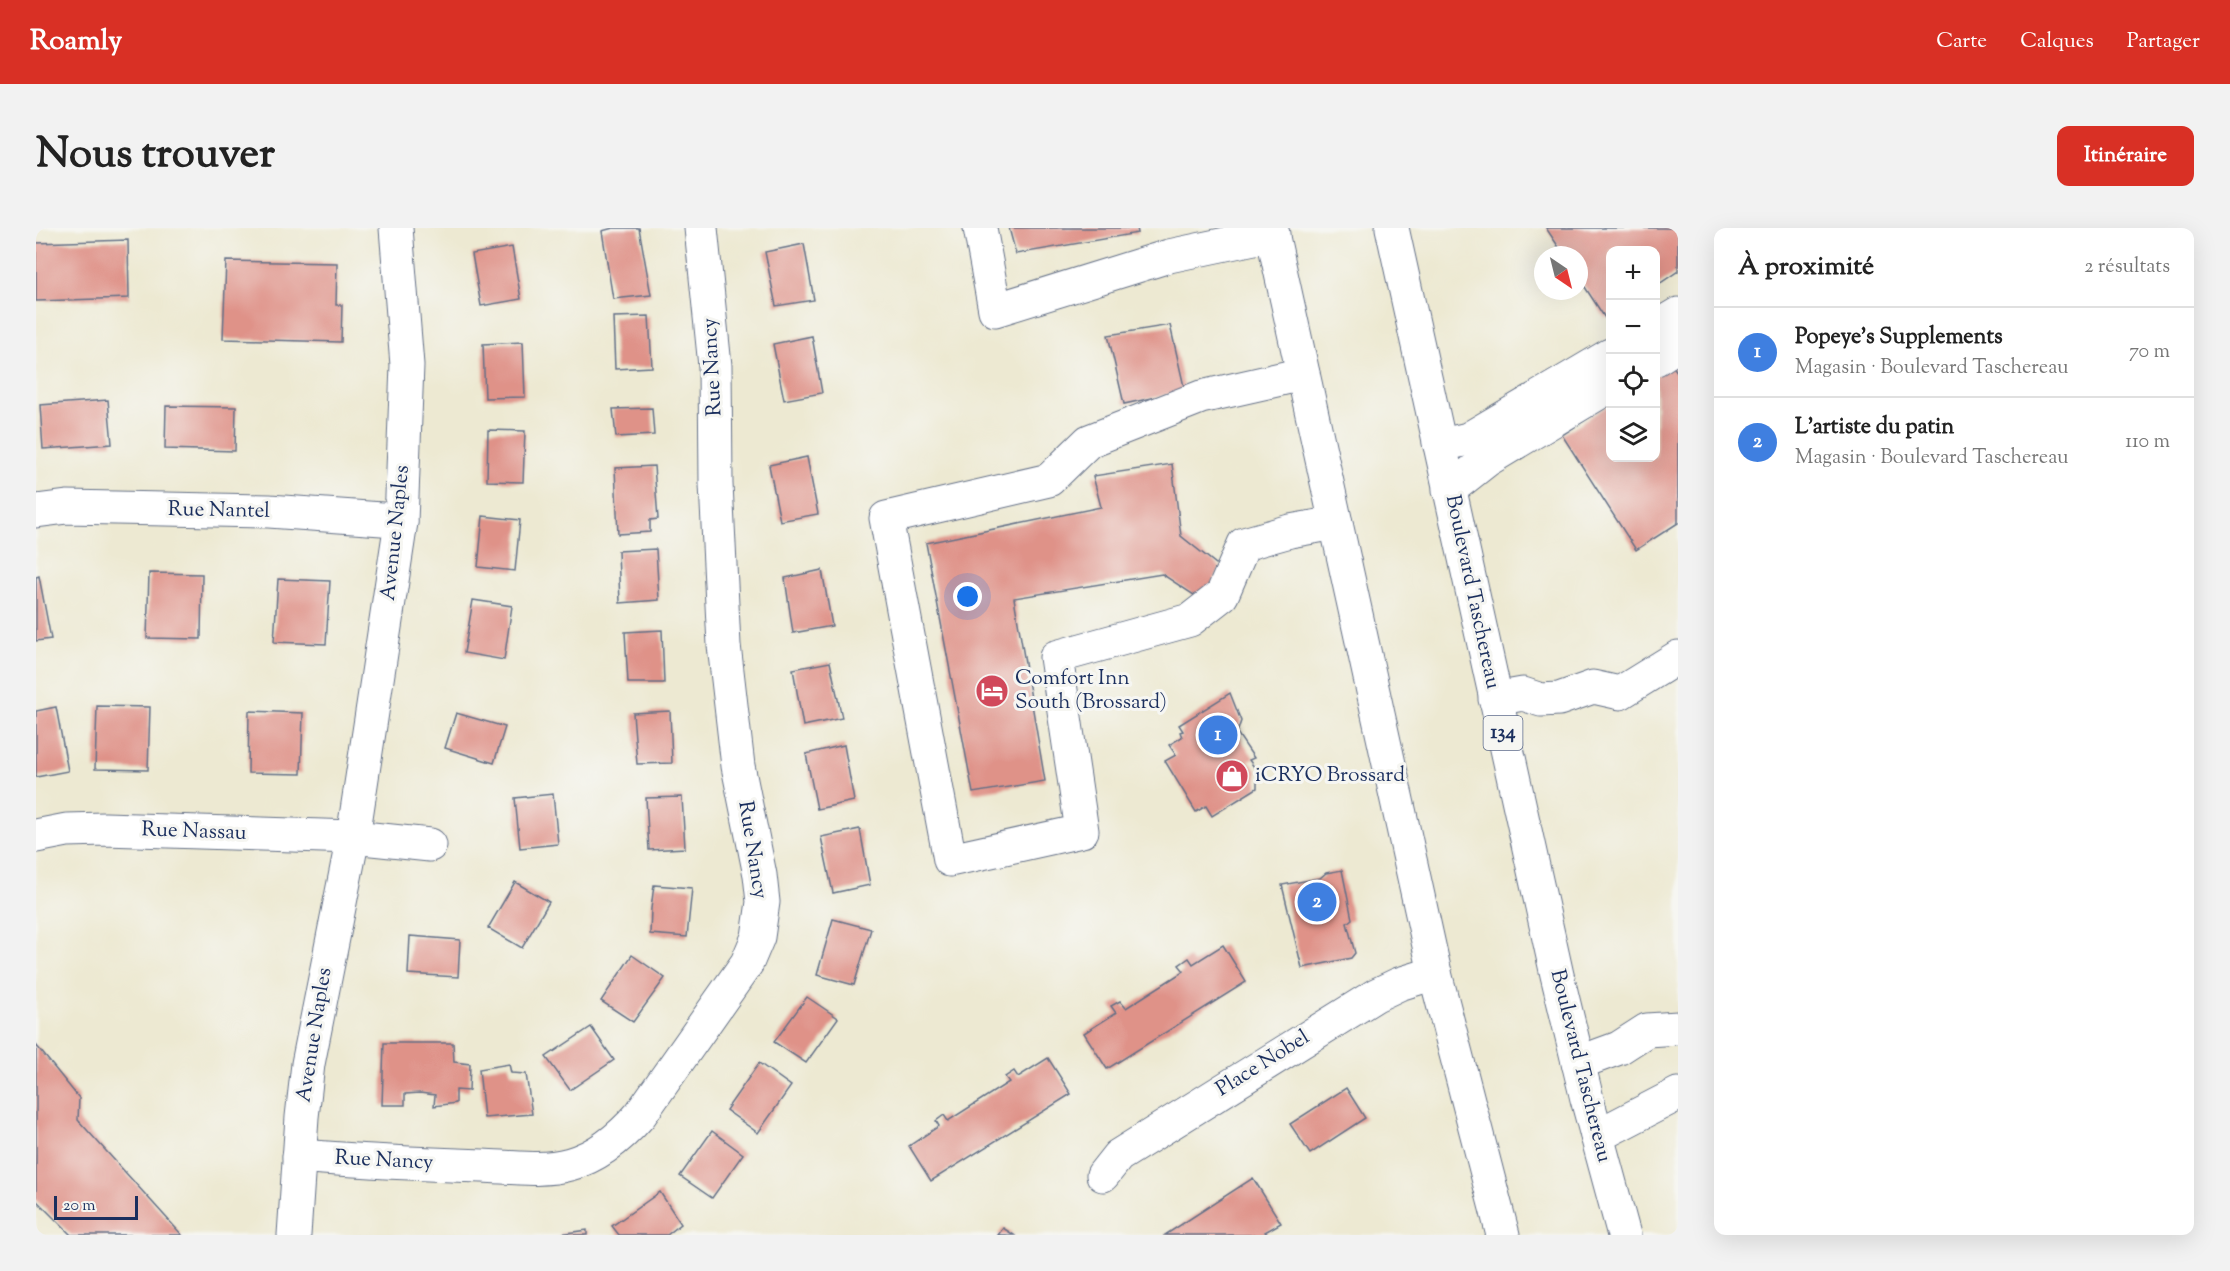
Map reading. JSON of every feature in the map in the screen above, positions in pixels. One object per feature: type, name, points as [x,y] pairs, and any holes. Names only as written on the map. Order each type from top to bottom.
[{"type":"street","name":"Avenue Naples","points":[[294,1235],[304,1093],[315,1024],[353,837],[401,522],[407,365],[396,228]]},
{"type":"street","name":"Rue Nancy","points":[[299,1156],[342,1161],[533,1168],[569,1165],[597,1153],[622,1136],[640,1115],[747,963],[758,937],[763,902],[760,875],[738,766],[724,645],[716,484],[715,366],[701,228]]},
{"type":"street","points":[[980,228],[995,310],[1169,256],[1272,231],[1435,973],[1503,1235]]},
{"type":"street","name":"Boulevard Taschereau","points":[[1392,228],[1495,699],[1578,1063],[1624,1235]]},
{"type":"street","points":[[1660,325],[1678,314]]},
{"type":"street","points":[[1660,356],[1678,345]]},
{"type":"street","points":[[1439,442],[1455,442],[1475,436],[1606,358]]},
{"type":"street","points":[[1303,374],[1201,397],[1089,441],[1049,480],[886,518],[950,860],[1082,831],[1056,657],[1190,620],[1222,595],[1244,544],[1290,531],[1336,523]]},
{"type":"street","points":[[1449,490],[1487,459],[1606,389]]},
{"type":"street","name":"Rue Nantel","points":[[36,511],[67,507],[269,512],[401,522]]},
{"type":"street","points":[[1495,699],[1523,694],[1541,700],[1559,699],[1593,687],[1620,693],[1678,657]]},
{"type":"street","name":"Rue Nassau","points":[[36,836],[67,830],[105,829],[353,837]]},
{"type":"street","points":[[353,837],[430,845]]},
{"type":"street","name":"Place Nobel","points":[[1103,1174],[1118,1156],[1356,1006],[1399,984],[1435,973]]},
{"type":"street","points":[[1578,1063],[1619,1048],[1647,1030],[1678,1028]]},
{"type":"street","points":[[1597,1136],[1678,1094]]},
{"type":"building","points":[[613,228],[639,228],[651,295],[613,299],[602,231]]},
{"type":"building","points":[[1009,228],[1137,228],[1138,233],[1016,254]]},
{"type":"building","points":[[1546,228],[1678,228],[1678,271],[1660,283],[1660,246],[1606,246],[1605,318],[1588,292],[1588,246],[1558,246]]},
{"type":"building","points":[[128,240],[129,298],[36,301],[36,243]]},
{"type":"building","points":[[804,244],[814,300],[776,306],[765,252]]},
{"type":"building","points":[[512,247],[521,299],[481,306],[472,254]]},
{"type":"building","points":[[226,261],[337,263],[336,305],[342,305],[341,342],[223,339]]},
{"type":"building","points":[[649,316],[652,367],[615,369],[613,317]]},
{"type":"building","points":[[1170,325],[1185,391],[1124,404],[1108,335]]},
{"type":"building","points":[[812,336],[822,393],[784,400],[773,344]]},
{"type":"building","points":[[523,342],[525,397],[485,398],[483,344]]},
{"type":"building","points":[[1672,365],[1678,373],[1678,523],[1636,550],[1562,435],[1606,407],[1606,462],[1660,462],[1660,372]]},
{"type":"building","points":[[108,400],[112,444],[43,449],[40,405]]},
{"type":"building","points":[[166,406],[236,407],[235,451],[165,449]]},
{"type":"building","points":[[652,408],[654,435],[616,437],[613,409]]},
{"type":"building","points":[[488,430],[525,431],[523,482],[487,481]]},
{"type":"building","points":[[807,457],[818,514],[780,521],[769,465]]},
{"type":"building","name":"Comfort Inn South (Brossard)","points":[[1172,464],[1181,536],[1221,568],[1203,601],[1162,574],[1014,598],[1045,781],[973,793],[926,543],[1101,507],[1093,476]]},
{"type":"building","points":[[654,466],[658,519],[650,520],[650,532],[618,534],[615,468]]},
{"type":"building","points":[[483,516],[520,520],[515,571],[478,567]]},
{"type":"building","points":[[656,549],[659,600],[620,603],[618,551]]},
{"type":"building","points":[[822,570],[832,626],[793,633],[785,578]]},
{"type":"building","points":[[149,573],[202,574],[201,639],[147,638]]},
{"type":"building","points":[[39,576],[51,639],[36,641],[36,577]]},
{"type":"building","points":[[278,579],[330,581],[326,644],[274,642]]},
{"type":"building","points":[[473,600],[512,606],[504,660],[464,653]]},
{"type":"building","points":[[662,630],[664,683],[628,683],[625,632]]},
{"type":"building","points":[[830,662],[842,718],[803,726],[793,669]]},
{"type":"building","points":[[1230,693],[1241,721],[1237,733],[1254,758],[1249,760],[1257,771],[1257,788],[1212,816],[1206,806],[1196,812],[1165,761],[1176,755],[1169,745],[1182,737],[1180,732],[1183,731],[1179,725]]},
{"type":"building","points":[[97,706],[150,707],[148,770],[95,769]]},
{"type":"building","points":[[56,707],[68,771],[36,777],[36,711]]},
{"type":"building","points":[[249,711],[303,713],[301,774],[248,773]]},
{"type":"building","points":[[670,711],[672,763],[637,764],[633,713]]},
{"type":"building","points":[[456,713],[505,727],[494,763],[445,748]]},
{"type":"building","points":[[844,745],[854,801],[817,809],[806,754]]},
{"type":"building","points":[[553,794],[558,844],[520,848],[515,798]]},
{"type":"building","points":[[682,797],[685,848],[649,850],[646,798]]},
{"type":"building","points":[[860,829],[870,885],[833,893],[821,837]]},
{"type":"building","points":[[1342,870],[1352,919],[1347,923],[1355,953],[1351,958],[1302,968],[1282,885],[1320,878],[1326,873]]},
{"type":"building","points":[[515,882],[549,902],[522,948],[488,928]]},
{"type":"building","points":[[654,885],[692,888],[687,937],[650,934]]},
{"type":"building","points":[[833,919],[871,929],[854,985],[817,975]]},
{"type":"building","points":[[410,936],[460,940],[458,977],[408,974]]},
{"type":"building","points":[[1223,945],[1246,982],[1107,1069],[1084,1033],[1116,1013],[1111,1006],[1120,1001],[1126,1008],[1184,971],[1179,965],[1189,958],[1193,964]]},
{"type":"building","points":[[632,955],[665,978],[633,1022],[601,1001]]},
{"type":"building","points":[[807,997],[838,1018],[806,1063],[774,1042]]},
{"type":"building","points":[[591,1027],[614,1060],[570,1090],[546,1057]]},
{"type":"building","points":[[384,1043],[453,1043],[454,1062],[470,1064],[469,1091],[456,1090],[456,1103],[434,1106],[435,1095],[420,1093],[405,1094],[405,1105],[382,1105]]},
{"type":"building","points":[[36,1045],[79,1098],[78,1120],[182,1235],[71,1235],[36,1200]]},
{"type":"building","points":[[1048,1058],[1071,1094],[931,1181],[909,1146],[939,1126],[936,1121],[944,1115],[948,1121],[1009,1082],[1005,1077],[1014,1071],[1018,1077]]},
{"type":"building","points":[[759,1063],[791,1086],[758,1133],[726,1110]]},
{"type":"building","points":[[509,1064],[511,1073],[526,1074],[532,1114],[484,1118],[479,1069]]},
{"type":"building","points":[[1346,1088],[1365,1118],[1310,1154],[1290,1124]]},
{"type":"building","points":[[712,1131],[743,1154],[712,1198],[680,1176]]},
{"type":"building","points":[[1253,1178],[1281,1223],[1265,1232],[1268,1235],[1165,1235]]},
{"type":"building","points":[[660,1192],[681,1224],[667,1235],[619,1235],[612,1226]]},
{"type":"building","points":[[1003,1228],[1014,1235],[998,1235]]},
{"type":"building","points":[[587,1230],[587,1235],[560,1235],[560,1234]]},
{"type":"place","name":"Comfort Inn South (Brossard)","points":[[992,691]]},
{"type":"place","name":"Popeye's Supplements","points":[[1218,735]]},
{"type":"place","name":"iCRYO Brossard","points":[[1232,776]]},
{"type":"place","name":"L'artiste du patin","points":[[1317,902]]}]
